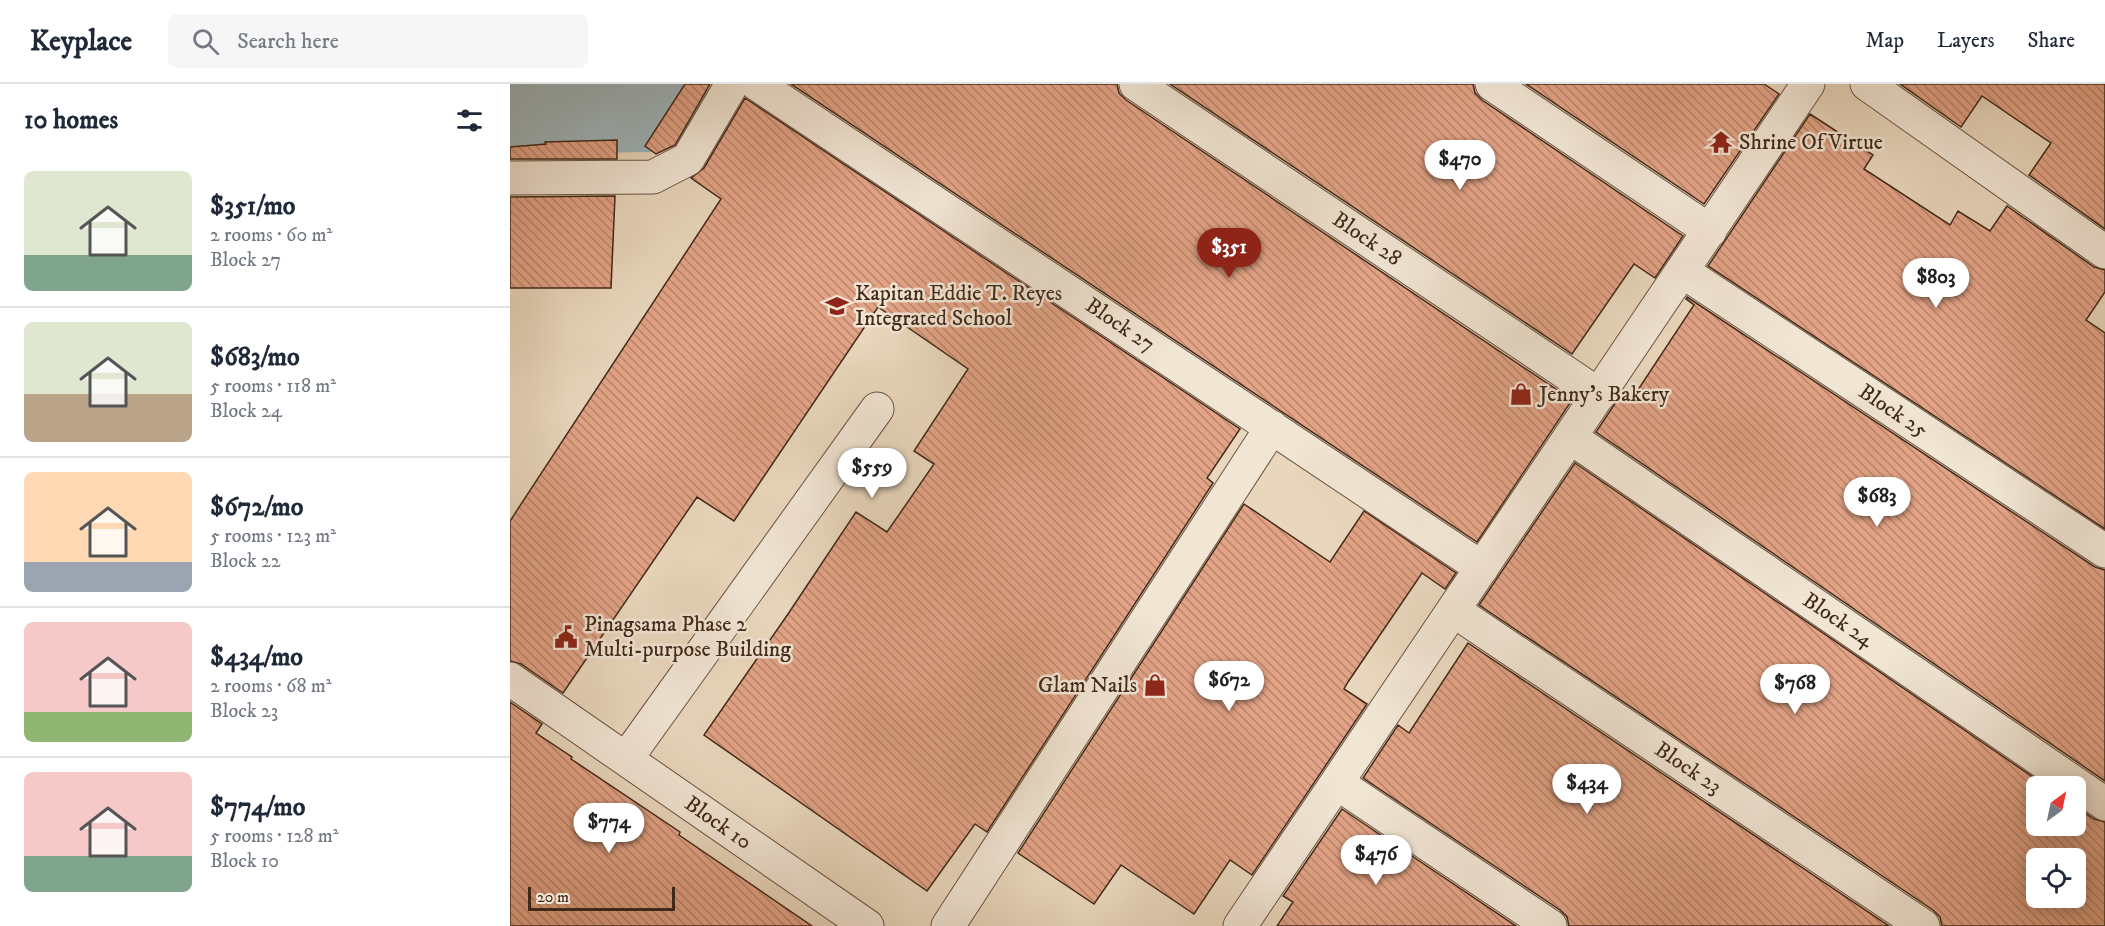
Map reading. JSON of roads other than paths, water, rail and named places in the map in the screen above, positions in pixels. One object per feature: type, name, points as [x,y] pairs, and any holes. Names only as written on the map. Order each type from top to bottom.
[{"type":"street","points":[[510,178],[653,177],[688,159],[732,84]]},
{"type":"street","name":"Block 27","points":[[757,84],[1482,568]]},
{"type":"street","name":"Block 28","points":[[1136,84],[1599,395]]},
{"type":"street","points":[[1492,84],[1710,231]]},
{"type":"street","points":[[1240,926],[1808,84]]},
{"type":"street","points":[[1867,84],[2105,252]]},
{"type":"street","name":"Block 25","points":[[1682,271],[2105,551]]},
{"type":"street","points":[[626,759],[877,409]]},
{"type":"street","points":[[948,926],[1272,427]]},
{"type":"street","name":"Block 24","points":[[1570,437],[2105,804]]},
{"type":"street","name":"Block 23","points":[[1453,610],[1923,926]]},
{"type":"street","name":"Block 10","points":[[512,686],[626,759],[867,926]]},
{"type":"street","points":[[1337,783],[1550,926]]},
{"type":"waterway","points":[[510,110],[650,108],[664,84]]},
{"type":"place","name":"Shrine Of Virtue","points":[[1721,142]]},
{"type":"place","name":"Kapitan Eddie T. Reyes Integrated School","points":[[837,306]]},
{"type":"place","name":"Jenny's Bakery","points":[[1521,394]]},
{"type":"place","name":"Pinagsama Phase 2 Multi-purpose Building","points":[[566,637]]},
{"type":"place","name":"Glam Nails","points":[[1155,685]]}]
